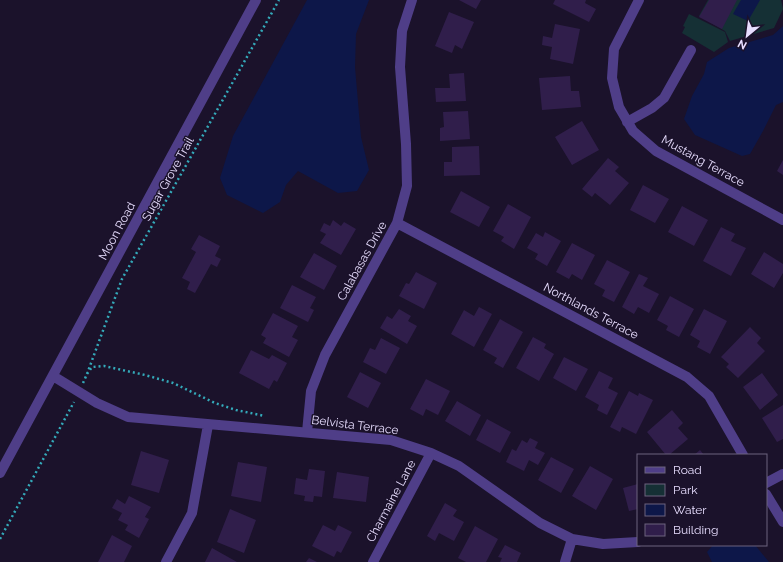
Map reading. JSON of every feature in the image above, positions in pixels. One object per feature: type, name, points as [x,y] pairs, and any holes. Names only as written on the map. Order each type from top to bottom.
[{"type":"street","name":"Moon Road","points":[[0,474],[256,0]]},
{"type":"street","name":"Calabasas Drive","points":[[307,432],[311,391],[325,355],[397,223],[407,186],[406,144],[400,67],[402,31],[412,0]]},
{"type":"street","name":"Mustang Terrace","points":[[639,0],[614,49],[612,78],[619,107],[627,122],[633,131],[656,151],[783,220]]},
{"type":"street","points":[[627,122],[652,108],[664,98],[691,50]]},
{"type":"street","name":"Northlands Terrace","points":[[397,223],[687,377],[709,396],[742,454]]},
{"type":"street","name":"Belvista Terrace","points":[[53,376],[98,403],[128,417],[391,440],[431,453],[459,466],[540,523],[572,539],[603,544],[637,542]]},
{"type":"street","points":[[166,562],[192,513],[208,424]]},
{"type":"street","name":"Charmaine Lane","points":[[373,562],[431,453]]},
{"type":"street","points":[[767,482],[783,474]]},
{"type":"street","points":[[767,496],[783,522]]},
{"type":"street","points":[[565,562],[572,539]]},
{"type":"path","name":"Sugar Grove Trail","points":[[87,374],[122,279],[279,0]]},
{"type":"green space","points":[[708,0],[781,0],[783,9],[774,28],[730,41],[725,31],[699,16]]},
{"type":"green space","points":[[689,14],[725,32],[728,42],[714,52],[682,33],[685,27],[683,26]]},
{"type":"water","points":[[307,0],[369,0],[356,34],[355,67],[361,137],[369,170],[357,191],[338,193],[298,171],[286,185],[280,202],[263,213],[227,195],[220,178],[233,136]]},
{"type":"water","points":[[741,0],[760,0],[748,21],[733,14]]},
{"type":"water","points":[[783,26],[783,102],[776,105],[750,154],[742,156],[695,135],[684,119],[692,96],[704,74],[707,62],[729,48],[773,35]]},
{"type":"water","points":[[712,546],[756,546],[769,562],[712,562],[707,552]]},
{"type":"building","points":[[459,0],[481,0],[476,9]]},
{"type":"building","points":[[555,0],[586,0],[585,3],[596,9],[589,22],[553,4]]},
{"type":"building","points":[[709,0],[737,0],[722,29],[699,17]]},
{"type":"building","points":[[449,12],[474,22],[462,49],[455,45],[452,53],[435,46]]},
{"type":"building","points":[[555,24],[580,29],[573,64],[550,59],[552,47],[542,45],[543,36],[552,38]]},
{"type":"building","points":[[464,73],[466,101],[436,102],[435,88],[450,88],[449,74]]},
{"type":"building","points":[[570,76],[571,91],[579,91],[581,107],[542,110],[539,78]]},
{"type":"building","points":[[468,111],[470,139],[440,141],[440,128],[444,127],[443,112]]},
{"type":"building","points":[[582,121],[599,150],[572,165],[555,137]]},
{"type":"building","points":[[479,146],[480,175],[444,176],[444,162],[452,162],[452,147]]},
{"type":"building","points":[[608,158],[619,167],[615,171],[629,183],[610,205],[595,193],[592,197],[582,189]]},
{"type":"building","points":[[783,160],[783,175],[777,171]]},
{"type":"building","points":[[643,185],[669,199],[655,223],[630,210]]},
{"type":"building","points":[[461,191],[490,207],[479,227],[450,212]]},
{"type":"building","points":[[508,204],[531,217],[514,249],[501,241],[504,237],[493,231]]},
{"type":"building","points":[[682,206],[708,220],[694,246],[668,232]]},
{"type":"building","points":[[333,220],[341,226],[344,222],[356,229],[341,255],[320,243],[326,234],[320,231],[324,223],[330,226]]},
{"type":"building","points":[[721,227],[735,234],[731,241],[746,248],[731,276],[703,261]]},
{"type":"building","points":[[545,232],[561,241],[547,266],[535,259],[538,254],[527,248],[536,233],[543,237]]},
{"type":"building","points":[[199,235],[220,246],[215,256],[221,259],[217,267],[211,264],[195,293],[187,289],[190,282],[182,278],[196,252],[191,249]]},
{"type":"building","points":[[572,243],[595,255],[582,280],[572,274],[569,279],[556,272]]},
{"type":"building","points":[[764,252],[783,264],[783,273],[774,288],[751,274]]},
{"type":"building","points":[[314,253],[337,266],[324,290],[300,277]]},
{"type":"building","points":[[607,260],[630,272],[614,302],[602,296],[605,290],[594,284]]},
{"type":"building","points":[[416,272],[437,283],[424,309],[399,296],[406,283],[409,284]]},
{"type":"building","points":[[639,274],[648,278],[643,286],[659,294],[649,313],[638,307],[634,314],[622,307]]},
{"type":"building","points":[[292,285],[316,297],[310,308],[314,310],[308,322],[280,308]]},
{"type":"building","points":[[670,296],[694,309],[679,337],[666,330],[668,326],[657,320]]},
{"type":"building","points":[[479,307],[492,314],[474,347],[451,334],[464,310],[474,316]]},
{"type":"building","points":[[399,309],[411,316],[408,321],[417,326],[407,344],[380,328],[387,316],[392,319]]},
{"type":"building","points":[[704,309],[727,321],[710,354],[697,347],[700,341],[690,335]]},
{"type":"building","points":[[273,313],[298,326],[292,337],[298,340],[289,357],[263,343],[266,338],[261,335]]},
{"type":"building","points":[[500,319],[523,332],[503,368],[494,363],[497,358],[483,350]]},
{"type":"building","points":[[750,327],[761,338],[757,343],[765,351],[738,378],[726,367],[729,364],[721,357]]},
{"type":"building","points":[[533,337],[546,344],[544,348],[554,354],[539,381],[516,368]]},
{"type":"building","points":[[381,338],[400,348],[386,374],[363,362],[370,348],[375,350]]},
{"type":"building","points":[[251,350],[269,359],[272,355],[287,363],[277,382],[274,380],[269,389],[239,373]]},
{"type":"building","points":[[564,357],[588,369],[576,391],[553,378]]},
{"type":"building","points":[[599,371],[613,378],[608,388],[618,393],[607,415],[597,410],[599,405],[585,397]]},
{"type":"building","points":[[360,372],[381,383],[368,408],[347,397]]},
{"type":"building","points":[[762,373],[778,395],[760,410],[743,387]]},
{"type":"building","points":[[426,379],[450,391],[438,415],[426,409],[423,416],[410,409]]},
{"type":"building","points":[[629,391],[638,396],[639,393],[653,400],[636,434],[622,427],[620,432],[610,427]]},
{"type":"building","points":[[457,401],[481,415],[470,436],[445,421]]},
{"type":"building","points":[[783,405],[783,439],[777,442],[762,418]]},
{"type":"building","points":[[672,410],[683,423],[678,428],[688,439],[670,454],[665,454],[647,432]]},
{"type":"building","points":[[487,419],[511,432],[500,453],[476,440]]},
{"type":"building","points":[[530,438],[538,442],[535,448],[545,453],[538,465],[529,460],[524,471],[506,462],[512,449],[516,451],[522,440],[527,443]]},
{"type":"building","points":[[700,450],[703,454],[695,454]]},
{"type":"building","points":[[141,451],[169,460],[159,493],[131,485]]},
{"type":"building","points":[[551,457],[574,469],[561,493],[538,480]]},
{"type":"building","points":[[238,462],[267,467],[261,502],[231,496]]},
{"type":"building","points":[[590,466],[613,479],[596,510],[572,496]]},
{"type":"building","points":[[309,469],[325,471],[322,497],[314,496],[313,502],[304,501],[305,496],[294,494],[296,478],[307,480]]},
{"type":"building","points":[[337,472],[369,477],[366,502],[333,498]]},
{"type":"building","points":[[637,484],[637,509],[629,511],[623,488]]},
{"type":"building","points":[[129,496],[151,507],[145,517],[149,519],[139,538],[125,530],[128,525],[118,520],[122,513],[112,508],[117,499],[125,504]]},
{"type":"building","points":[[445,503],[457,510],[453,516],[464,522],[454,541],[439,533],[435,541],[427,536]]},
{"type":"building","points":[[230,509],[256,520],[244,553],[217,542]]},
{"type":"building","points":[[323,525],[335,531],[338,525],[352,532],[341,553],[337,551],[334,557],[312,546]]},
{"type":"building","points":[[475,526],[498,539],[486,562],[466,562],[458,558]]},
{"type":"building","points":[[112,535],[132,546],[124,562],[98,562]]},
{"type":"building","points":[[505,545],[521,553],[517,562],[500,562],[502,558],[498,557]]},
{"type":"building","points":[[212,548],[237,562],[205,562]]},
{"type":"building","points":[[309,558],[317,562],[306,562]]}]
